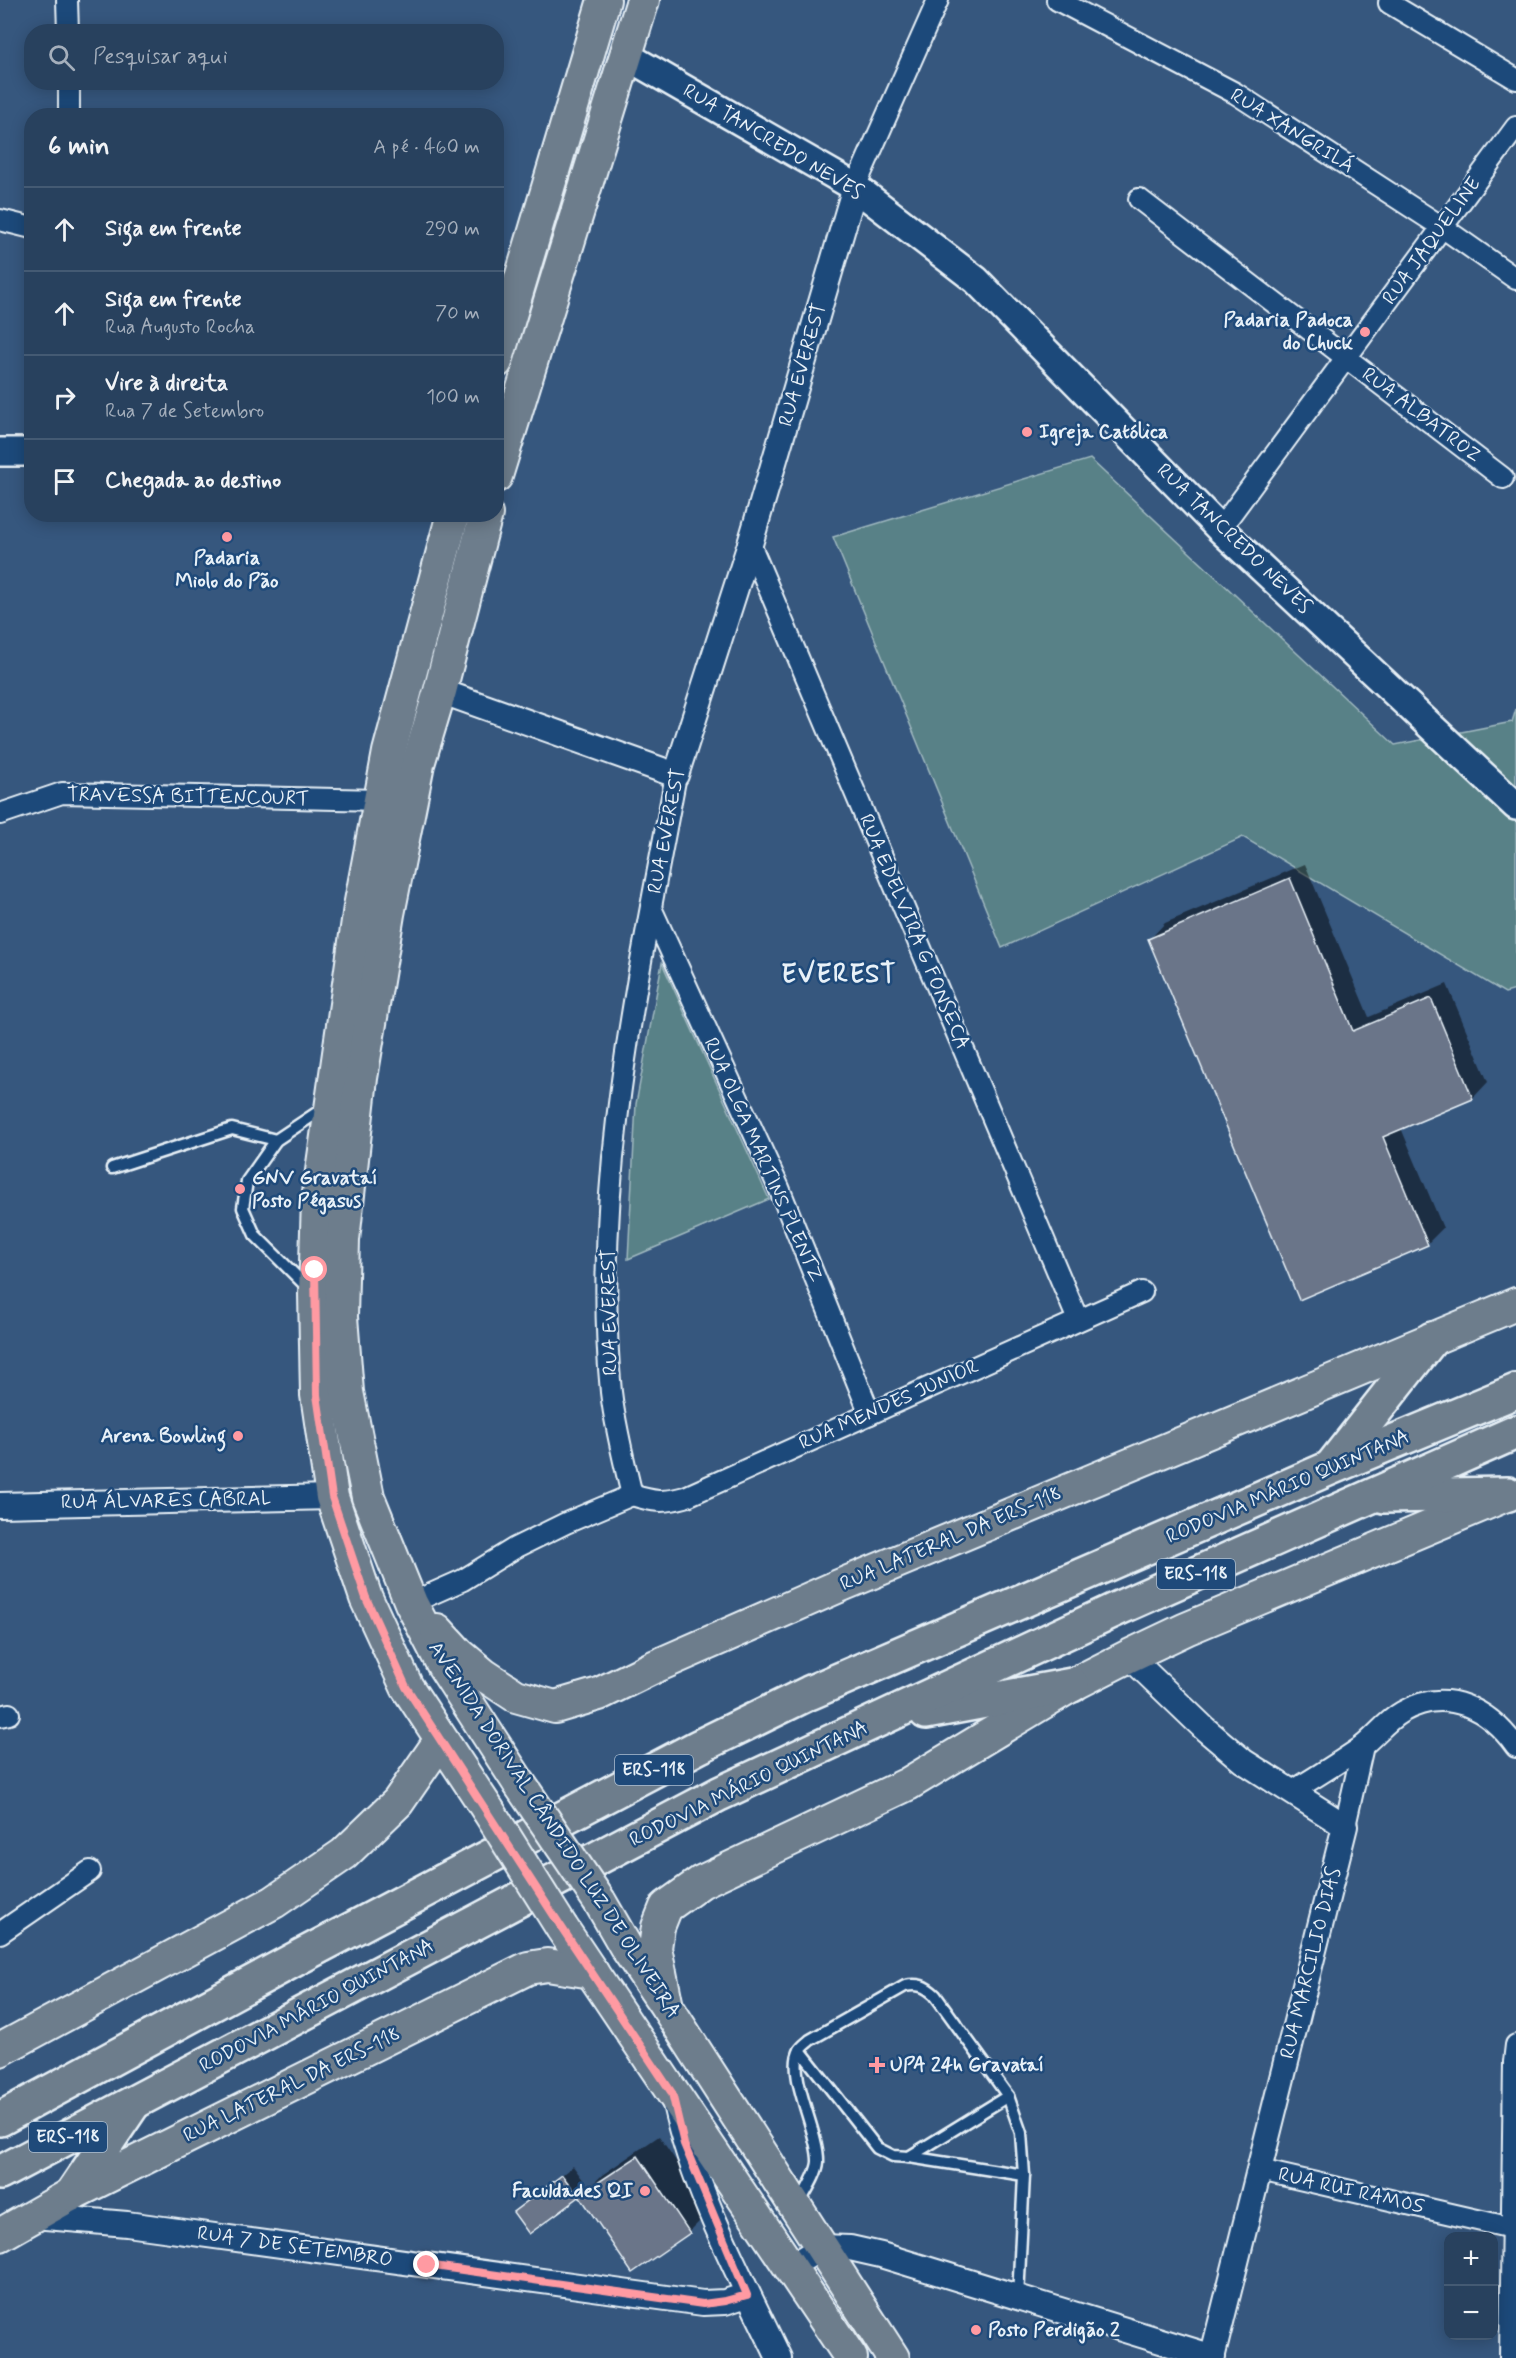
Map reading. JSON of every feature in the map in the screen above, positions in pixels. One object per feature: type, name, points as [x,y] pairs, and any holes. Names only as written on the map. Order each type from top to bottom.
[{"type":"highway","points":[[1330,1468],[1432,1339]]},
{"type":"highway","name":"RODOVIA MÁRIO QUINTANA","points":[[0,2119],[293,1960],[698,1747],[809,1693],[1330,1468],[1516,1391]]},
{"type":"highway","name":"RODOVIA MÁRIO QUINTANA","points":[[0,2173],[718,1794],[878,1722],[1122,1607],[1516,1432]]},
{"type":"highway","points":[[1371,1496],[1512,1492]]},
{"type":"highway","points":[[878,1722],[1072,1685]]},
{"type":"highway","points":[[72,2194],[136,2100]]},
{"type":"main road","points":[[504,335],[604,0]]},
{"type":"main road","points":[[504,450],[643,0]]},
{"type":"main road","name":"RUA TANCREDO NEVES","points":[[625,55],[855,187],[976,280],[1220,529],[1516,806]]},
{"type":"main road","points":[[0,452],[24,452]]},
{"type":"main road","name":"AVENIDA DORIVAL CÂNDIDO LUZ DE OLIVEIRA","points":[[451,522],[389,752],[360,907],[318,1199],[315,1294],[317,1395],[332,1497],[366,1598],[406,1687],[488,1810],[562,1928],[851,2358]]},
{"type":"main road","name":"AVENIDA DORIVAL CÂNDIDO LUZ DE OLIVEIRA","points":[[484,522],[440,691],[418,764],[388,914],[361,1078],[343,1240],[341,1317],[347,1392],[368,1497],[411,1603],[443,1665],[519,1783],[600,1902],[626,1947],[893,2358]]},
{"type":"main road","name":"RUA LATERAL DA ERS-118","points":[[411,1603],[459,1654],[484,1675],[516,1696],[555,1707],[599,1694],[828,1591],[1516,1304]]},
{"type":"main road","points":[[667,2007],[655,1948],[658,1927],[666,1907],[701,1882],[908,1784],[1072,1685],[1129,1656],[1512,1492]]},
{"type":"main road","points":[[0,2050],[274,1902],[344,1854],[398,1803],[441,1741]]},
{"type":"main road","name":"RUA LATERAL DA ERS-118","points":[[0,2235],[72,2194],[528,1968],[547,1965],[592,1972]]},
{"type":"street","points":[[68,0],[68,24]]},
{"type":"street","points":[[855,187],[938,0]]},
{"type":"street","name":"RUA XANGRILÁ","points":[[1057,0],[1235,93],[1442,227],[1516,279]]},
{"type":"street","points":[[1389,3],[1516,79]]},
{"type":"street","points":[[69,90],[69,108]]},
{"type":"street","name":"RUA JAQUELINE","points":[[1220,529],[1516,127]]},
{"type":"street","name":"RUA EVEREST","points":[[632,1495],[612,1394],[607,1312],[610,1197],[623,1076],[651,908],[676,776],[750,544],[855,187]]},
{"type":"street","name":"RUA ALBATROZ","points":[[1139,199],[1503,478]]},
{"type":"street","points":[[0,220],[24,226]]},
{"type":"street","name":"RUA EDELVIRA G FONSECA","points":[[750,544],[1078,1320]]},
{"type":"street","points":[[440,691],[676,776]]},
{"type":"street","name":"TRAVESSA BITTENCOURT","points":[[0,814],[62,793],[380,800]]},
{"type":"street","name":"RUA OLGA MARTINS PLENTZ","points":[[651,908],[779,1188],[870,1414]]},
{"type":"street","name":"RUA MENDES JUNIOR","points":[[632,1495],[652,1502],[685,1497],[1142,1292]]},
{"type":"street","points":[[411,1603],[463,1580],[515,1548],[566,1523],[632,1495]]},
{"type":"street","name":"RUA ÁLVARES CABRAL","points":[[0,1504],[332,1497]]},
{"type":"street","points":[[1129,1656],[1204,1729],[1243,1761],[1345,1826]]},
{"type":"street","points":[[1291,1792],[1363,1746],[1382,1727],[1402,1712],[1424,1703],[1467,1704],[1483,1712],[1500,1726],[1516,1747]]},
{"type":"street","name":"RUA MARCILIO DIAS","points":[[1214,2358],[1363,1746]]},
{"type":"street","points":[[0,1933],[90,1871]]},
{"type":"street","points":[[1510,2358],[1516,2045]]},
{"type":"street","points":[[672,2093],[684,2144],[747,2295],[779,2358]]},
{"type":"street","name":"RUA RUI RAMOS","points":[[1260,2170],[1512,2228]]},
{"type":"street","name":"RUA 7 DE SETEMBRO","points":[[72,2194],[127,2224]]},
{"type":"street","name":"RUA 7 DE SETEMBRO","points":[[34,2216],[127,2224],[703,2304],[747,2295]]},
{"type":"street","points":[[790,2267],[822,2247],[850,2248],[881,2255],[1214,2358]]},
{"type":"lane","points":[[315,1294],[255,1235],[243,1208],[247,1181],[276,1140],[331,1104]]},
{"type":"lane","points":[[112,1168],[232,1130],[276,1140]]},
{"type":"lane","points":[[797,2208],[818,2165],[818,2149],[797,2077],[800,2050],[810,2040],[905,1986],[915,1984],[926,1987],[935,1995],[1008,2096],[1021,2133],[1024,2175],[1018,2298]]},
{"type":"lane","points":[[800,2050],[877,2148],[893,2156],[1024,2175]]},
{"type":"lane","points":[[909,2157],[1008,2096]]},
{"type":"green space","points":[[1090,459],[1395,745],[1512,722],[1516,709],[1516,990],[1505,993],[1243,837],[1002,948],[833,537]]},
{"type":"green space","points":[[662,963],[769,1199],[628,1259],[636,1104]]},
{"type":"building","points":[[1290,878],[1353,1031],[1431,998],[1473,1099],[1383,1137],[1428,1245],[1299,1300],[1148,939]]},
{"type":"building","points":[[638,2156],[690,2233],[632,2273],[579,2195]]},
{"type":"building","points":[[562,2175],[579,2197],[529,2234],[513,2212]]},
{"type":"place","name":"Padaria Padoca do Chuck","points":[[1365,332]]},
{"type":"place","name":"Igreja Católica","points":[[1027,432]]},
{"type":"place","name":"Padaria Miolo do Pão","points":[[227,537]]},
{"type":"place","name":"GNV Gravataí Posto Pégasus","points":[[240,1189]]},
{"type":"place","name":"Arena Bowling","points":[[238,1436]]},
{"type":"place","name":"UPA 24h Gravataí","points":[[877,2065]]},
{"type":"place","name":"Faculdades QI","points":[[645,2191]]},
{"type":"place","name":"Posto Perdigão 2","points":[[976,2330]]},
{"type":"district","name":"EVEREST","points":[[839,975]]},
{"type":"route","points":[[315,1270],[317,1395],[332,1497],[366,1598],[406,1687],[672,2093],[684,2144],[747,2295],[703,2304],[427,2265]]}]
